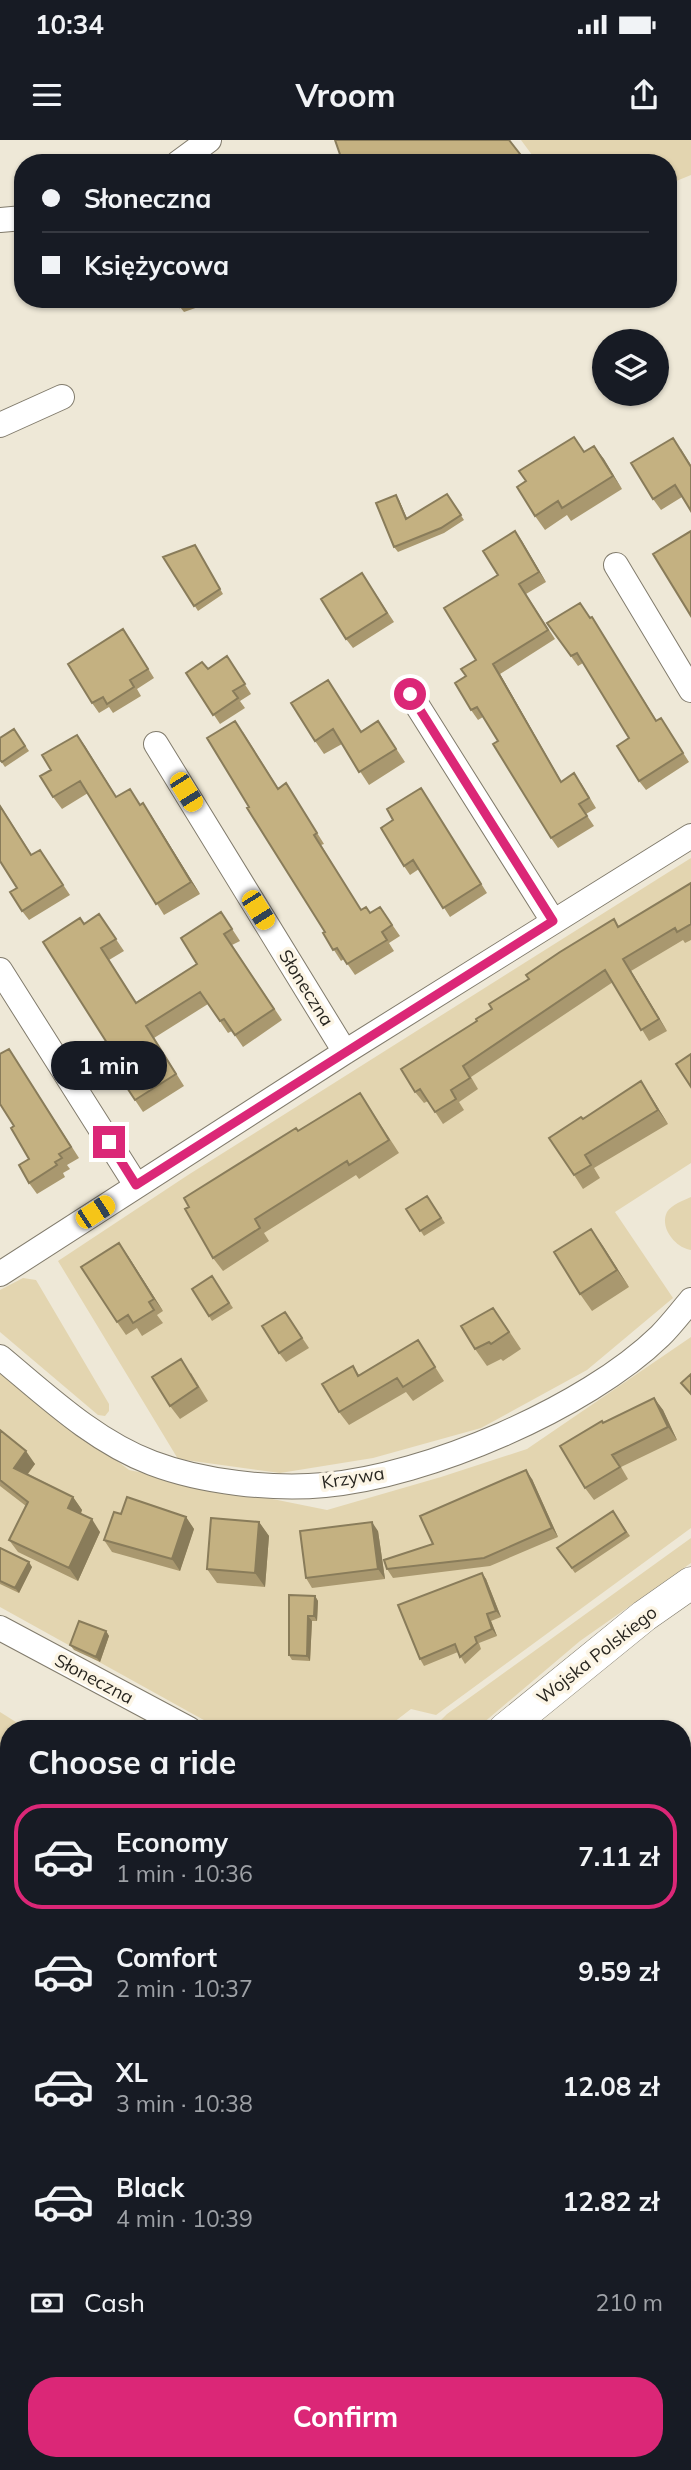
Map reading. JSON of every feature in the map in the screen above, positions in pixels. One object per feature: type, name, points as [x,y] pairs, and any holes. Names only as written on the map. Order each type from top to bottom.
[{"type":"street","points":[[190,154],[209,140]]},
{"type":"street","points":[[0,425],[62,397]]},
{"type":"street","points":[[616,565],[691,690]]},
{"type":"street","points":[[410,694],[553,921]]},
{"type":"street","name":"Słoneczna","points":[[156,744],[345,1052]]},
{"type":"street","points":[[0,1274],[345,1052],[691,836]]},
{"type":"street","points":[[0,970],[136,1185]]},
{"type":"street","name":"Krzywa","points":[[0,1357],[71,1415],[113,1443],[152,1463],[228,1481],[324,1485],[424,1464],[536,1418],[589,1390],[625,1364],[659,1337],[691,1300]]},
{"type":"street","name":"Wojska Polskiego","points":[[516,1720],[644,1616],[691,1583]]},
{"type":"street","name":"Słoneczna","points":[[0,1628],[172,1720]]},
{"type":"shaded area","points":[[521,140],[691,140],[691,175],[677,181],[677,154],[531,154]]},
{"type":"shaded area","points":[[691,858],[691,1163],[615,1212],[673,1298],[587,1370],[481,1428],[373,1458],[280,1473],[178,1459],[58,1261],[188,1175]]},
{"type":"shaded area","points":[[691,1197],[691,1250],[670,1236],[665,1218],[671,1207]]},
{"type":"shaded area","points":[[23,1278],[36,1280],[109,1404],[109,1411],[105,1416],[98,1415],[0,1332],[0,1290]]},
{"type":"shaded area","points":[[691,1337],[691,1528],[436,1715],[411,1709],[397,1720],[204,1720],[0,1607],[0,1370],[129,1470],[327,1510],[527,1449]]},
{"type":"shaded area","points":[[691,1538],[691,1563],[580,1641],[487,1720],[441,1720]]},
{"type":"shaded area","points":[[0,1712],[13,1720],[0,1720]]},
{"type":"building","points":[[335,140],[509,140],[520,154],[340,154]]},
{"type":"building","points":[[574,437],[584,452],[594,446],[613,476],[562,508],[558,501],[535,516],[517,487],[526,481],[519,471]]},
{"type":"building","points":[[673,438],[691,467],[691,511],[675,485],[653,499],[631,463]]},
{"type":"building","points":[[447,494],[461,515],[441,528],[394,547],[376,503],[396,495],[406,519]]},
{"type":"building","points":[[515,531],[539,572],[519,584],[548,630],[493,664],[561,782],[574,773],[589,798],[579,804],[587,816],[551,838],[493,744],[498,741],[477,707],[471,710],[455,683],[466,676],[461,669],[476,660],[444,608],[498,575],[483,551]]},
{"type":"building","points":[[691,531],[691,616],[653,554]]},
{"type":"building","points":[[195,545],[220,589],[194,606],[163,557]]},
{"type":"building","points":[[362,573],[387,613],[346,639],[321,599]]},
{"type":"building","points":[[580,603],[590,618],[592,617],[656,721],[661,718],[683,753],[639,781],[617,746],[629,738],[577,653],[571,656],[547,623]]},
{"type":"building","points":[[123,629],[148,669],[130,680],[134,687],[107,704],[103,697],[92,703],[68,664]]},
{"type":"building","points":[[227,656],[245,684],[233,691],[238,698],[213,715],[186,673],[202,662],[208,669]]},
{"type":"building","points":[[328,680],[361,732],[378,721],[396,749],[359,772],[333,729],[315,741],[291,703]]},
{"type":"building","points":[[235,721],[278,789],[286,783],[317,833],[314,835],[361,910],[366,907],[370,913],[380,907],[392,925],[382,932],[387,940],[347,964],[337,948],[333,950],[323,933],[325,932],[247,808],[249,807],[207,738]]},
{"type":"building","points":[[14,729],[25,746],[2,762],[0,738]]},
{"type":"building","points":[[77,735],[116,797],[130,789],[140,805],[143,803],[191,882],[156,904],[80,781],[53,797],[40,776],[51,770],[42,755]]},
{"type":"building","points":[[421,788],[481,884],[443,908],[413,860],[404,866],[381,828],[393,820],[387,809]]},
{"type":"building","points":[[0,806],[31,855],[40,850],[63,885],[22,911],[10,892],[17,888],[0,861]]},
{"type":"building","points":[[691,883],[691,924],[677,932],[675,928],[623,959],[659,1019],[641,1030],[605,970],[463,1066],[470,1078],[451,1090],[456,1099],[435,1112],[420,1089],[415,1092],[401,1069],[477,1021],[476,1019],[492,1009],[489,1004],[529,979],[526,975],[560,952],[614,919],[618,927]]},
{"type":"building","points":[[221,912],[232,929],[224,934],[274,1009],[235,1035],[224,1019],[220,1021],[200,992],[146,1026],[176,1074],[135,1100],[122,1080],[128,1076],[43,942],[80,918],[84,924],[99,914],[116,939],[101,948],[136,1003],[197,964],[181,938]]},
{"type":"building","points":[[9,1049],[71,1147],[59,1154],[62,1158],[55,1162],[57,1165],[29,1183],[19,1165],[29,1159],[11,1128],[14,1126],[0,1104],[0,1054]]},
{"type":"building","points":[[691,1054],[691,1087],[676,1064]]},
{"type":"building","points":[[641,1081],[658,1110],[585,1155],[591,1165],[574,1175],[549,1138]]},
{"type":"building","points":[[360,1093],[389,1140],[349,1165],[347,1161],[255,1219],[260,1228],[213,1258],[185,1209],[189,1207],[184,1198],[296,1128],[298,1131]]},
{"type":"building","points":[[427,1196],[441,1218],[420,1231],[406,1209]]},
{"type":"building","points":[[591,1229],[617,1270],[580,1294],[554,1252]]},
{"type":"building","points":[[119,1243],[154,1299],[149,1302],[154,1310],[133,1323],[128,1315],[117,1322],[81,1267]]},
{"type":"building","points":[[212,1276],[229,1303],[209,1316],[192,1289]]},
{"type":"building","points":[[493,1308],[509,1332],[491,1344],[489,1342],[475,1349],[461,1326]]},
{"type":"building","points":[[285,1312],[302,1338],[279,1353],[262,1326]]},
{"type":"building","points":[[418,1340],[435,1367],[403,1387],[397,1378],[339,1412],[322,1384],[353,1366],[358,1376]]},
{"type":"building","points":[[181,1359],[198,1387],[170,1406],[152,1377]]},
{"type":"building","points":[[691,1374],[691,1394],[681,1383]]},
{"type":"building","points":[[654,1398],[668,1427],[612,1455],[620,1467],[585,1488],[560,1446],[602,1421],[603,1423]]},
{"type":"building","points":[[0,1430],[26,1451],[14,1468],[73,1497],[68,1508],[92,1519],[69,1568],[9,1540],[28,1502],[0,1480]]},
{"type":"building","points":[[526,1470],[552,1528],[484,1558],[387,1569],[384,1560],[433,1544],[420,1516]]},
{"type":"building","points":[[127,1497],[186,1517],[172,1559],[104,1540],[114,1512],[121,1514]]},
{"type":"building","points":[[613,1511],[626,1532],[572,1568],[557,1548]]},
{"type":"building","points":[[211,1518],[259,1522],[255,1573],[207,1569]]},
{"type":"building","points":[[372,1522],[378,1569],[306,1578],[300,1531]]},
{"type":"building","points":[[0,1548],[29,1562],[15,1588],[0,1581]]},
{"type":"building","points":[[482,1573],[496,1611],[487,1614],[492,1629],[475,1637],[477,1643],[460,1657],[455,1644],[420,1659],[398,1605]]},
{"type":"building","points":[[289,1595],[315,1596],[314,1616],[308,1616],[307,1656],[289,1655]]},
{"type":"building","points":[[79,1621],[106,1631],[96,1657],[70,1645]]},
{"type":"route","points":[[109,1142],[136,1185],[553,921],[410,694]]}]
